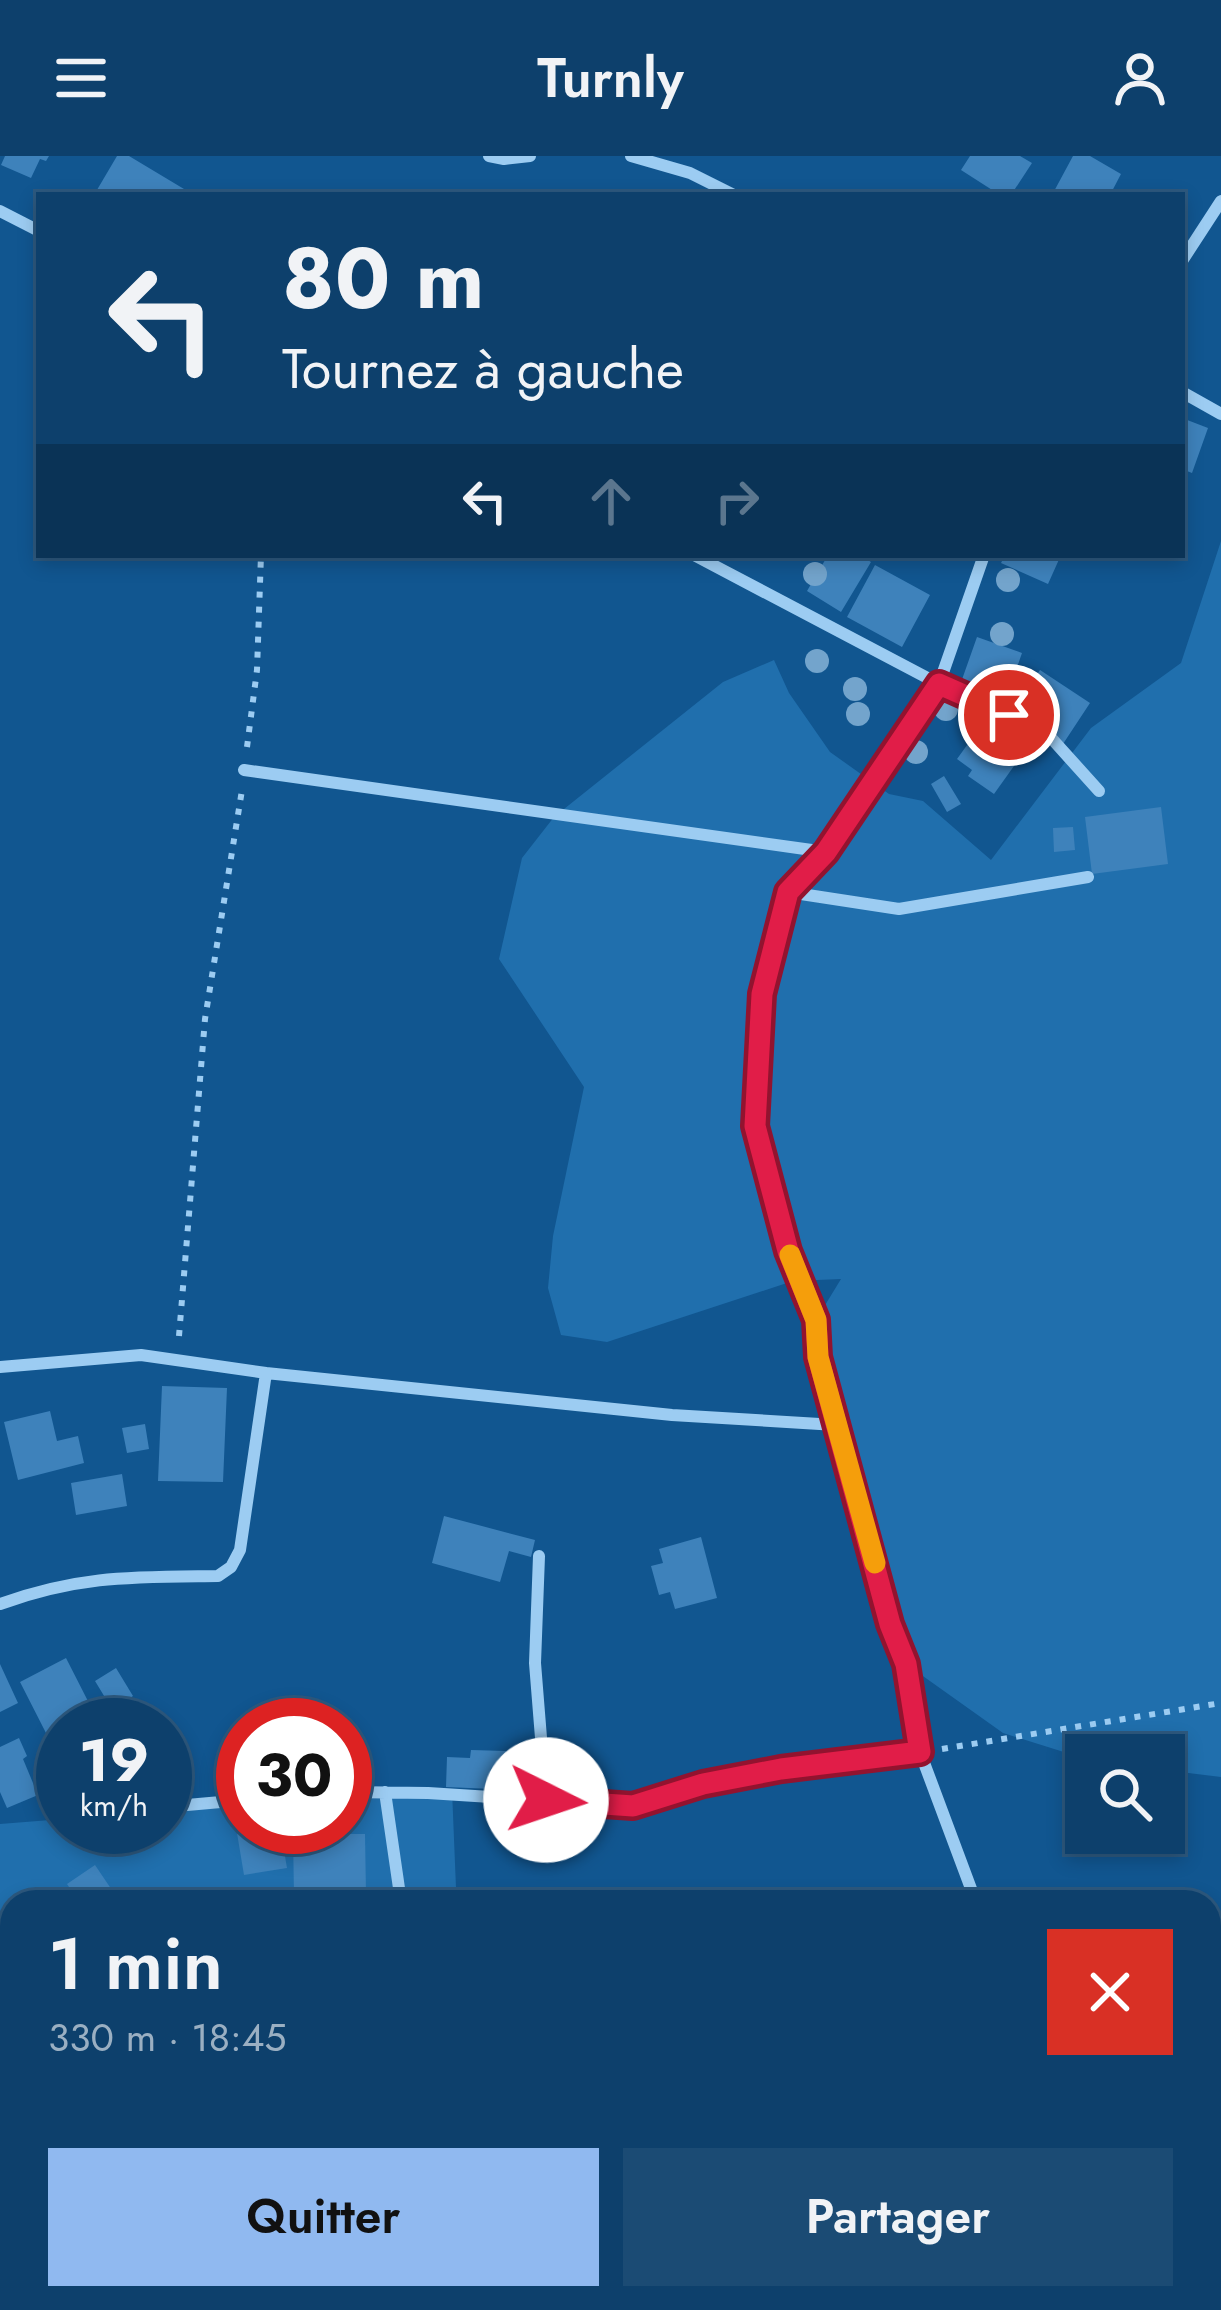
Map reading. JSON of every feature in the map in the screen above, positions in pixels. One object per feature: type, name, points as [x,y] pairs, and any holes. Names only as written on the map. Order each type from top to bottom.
[{"type":"street","points":[[489,156],[530,156]]},
{"type":"street","points":[[631,156],[690,173],[728,192]]},
{"type":"street","points":[[1185,256],[1221,201]]},
{"type":"street","points":[[0,212],[36,230]]},
{"type":"street","points":[[1185,394],[1221,414]]},
{"type":"street","points":[[700,558],[939,684],[1044,730],[1100,791]]},
{"type":"street","points":[[972,1890],[920,1752],[906,1664],[890,1624],[818,1357],[816,1320],[788,1251],[755,1126],[762,994],[788,892],[826,852],[939,684],[983,558]]},
{"type":"street","points":[[244,770],[826,852]]},
{"type":"street","points":[[788,892],[899,909],[1088,877]]},
{"type":"street","points":[[0,1367],[141,1355],[266,1373],[672,1415],[836,1425]]},
{"type":"street","points":[[0,1604],[49,1586],[103,1577],[218,1576],[232,1567],[241,1550],[266,1373]]},
{"type":"street","points":[[539,1556],[535,1664],[546,1800]]},
{"type":"street","points":[[372,1792],[633,1806],[703,1784],[781,1769],[920,1752]]},
{"type":"street","points":[[385,1792],[398,1890]]},
{"type":"path","points":[[177,1358],[205,1018],[257,670],[261,558]]},
{"type":"path","points":[[920,1752],[1221,1703]]},
{"type":"shaded area","points":[[1221,541],[1221,1777],[1185,1773],[1185,1734],[1065,1734],[1065,1752],[1003,1733],[906,1664],[836,1425],[816,1320],[841,1279],[793,1281],[607,1342],[561,1335],[548,1288],[553,1236],[584,1087],[499,959],[522,858],[554,817],[723,682],[774,660],[789,693],[830,752],[889,794],[923,801],[991,860],[1091,728],[1181,663]]},
{"type":"shaded area","points":[[452,1790],[457,1890],[0,1890],[0,1824],[36,1821],[36,1854],[192,1854],[192,1810],[216,1808],[216,1854],[372,1854],[372,1796]]},
{"type":"building","points":[[5,156],[49,156],[46,161],[40,159],[31,178],[1,165]]},
{"type":"building","points":[[117,156],[129,156],[189,192],[96,192]]},
{"type":"building","points":[[970,156],[1020,156],[1032,163],[1013,192],[995,192],[961,170]]},
{"type":"building","points":[[1073,156],[1090,156],[1121,174],[1112,192],[1054,192]]},
{"type":"building","points":[[1185,419],[1208,428],[1192,473],[1185,470]]},
{"type":"building","points":[[826,558],[871,562],[841,612],[807,591]]},
{"type":"building","points":[[1004,558],[1060,558],[1048,584],[1001,563]]},
{"type":"building","points":[[875,565],[930,595],[902,647],[847,617]]},
{"type":"building","points":[[977,637],[1022,653],[1004,705],[959,688]]},
{"type":"building","points":[[1040,670],[1090,703],[1061,747],[1011,714]]},
{"type":"building","points":[[988,716],[1029,745],[994,794],[968,776],[972,770],[957,759]]},
{"type":"building","points":[[944,776],[961,804],[947,812],[931,784]]},
{"type":"building","points":[[1161,807],[1168,864],[1092,874],[1085,817]]},
{"type":"building","points":[[1073,827],[1075,850],[1054,852],[1053,828]]},
{"type":"building","points":[[162,1386],[227,1388],[223,1482],[158,1481]]},
{"type":"building","points":[[50,1411],[57,1441],[78,1436],[84,1463],[18,1480],[4,1422]]},
{"type":"building","points":[[145,1424],[149,1449],[127,1453],[122,1428]]},
{"type":"building","points":[[122,1474],[127,1506],[76,1515],[71,1483]]},
{"type":"building","points":[[444,1516],[535,1540],[531,1557],[509,1551],[500,1582],[432,1563]]},
{"type":"building","points":[[701,1537],[717,1598],[675,1609],[670,1592],[659,1595],[651,1566],[663,1563],[659,1549]]},
{"type":"building","points":[[66,1658],[86,1698],[36,1698],[36,1713],[20,1682]]},
{"type":"building","points":[[0,1664],[18,1703],[0,1712]]},
{"type":"building","points":[[116,1668],[133,1696],[105,1698],[95,1681]]},
{"type":"building","points":[[19,1738],[36,1790],[36,1796],[7,1808],[0,1792],[0,1747]]},
{"type":"building","points":[[471,1750],[506,1751],[506,1759],[519,1760],[518,1790],[446,1787],[447,1757],[470,1758]]},
{"type":"building","points":[[240,1854],[285,1854],[287,1868],[244,1875]]},
{"type":"building","points":[[293,1854],[365,1854],[366,1890],[294,1890]]},
{"type":"building","points":[[95,1865],[112,1890],[71,1890],[67,1884]]},
{"type":"slow traffic","points":[[790,1255],[816,1320],[818,1357],[875,1563]]},
{"type":"route","points":[[546,1800],[633,1806],[703,1784],[781,1769],[920,1752],[906,1664],[890,1624],[818,1357],[816,1320],[788,1251],[755,1126],[762,994],[788,892],[826,852],[939,684],[1009,715]]}]
